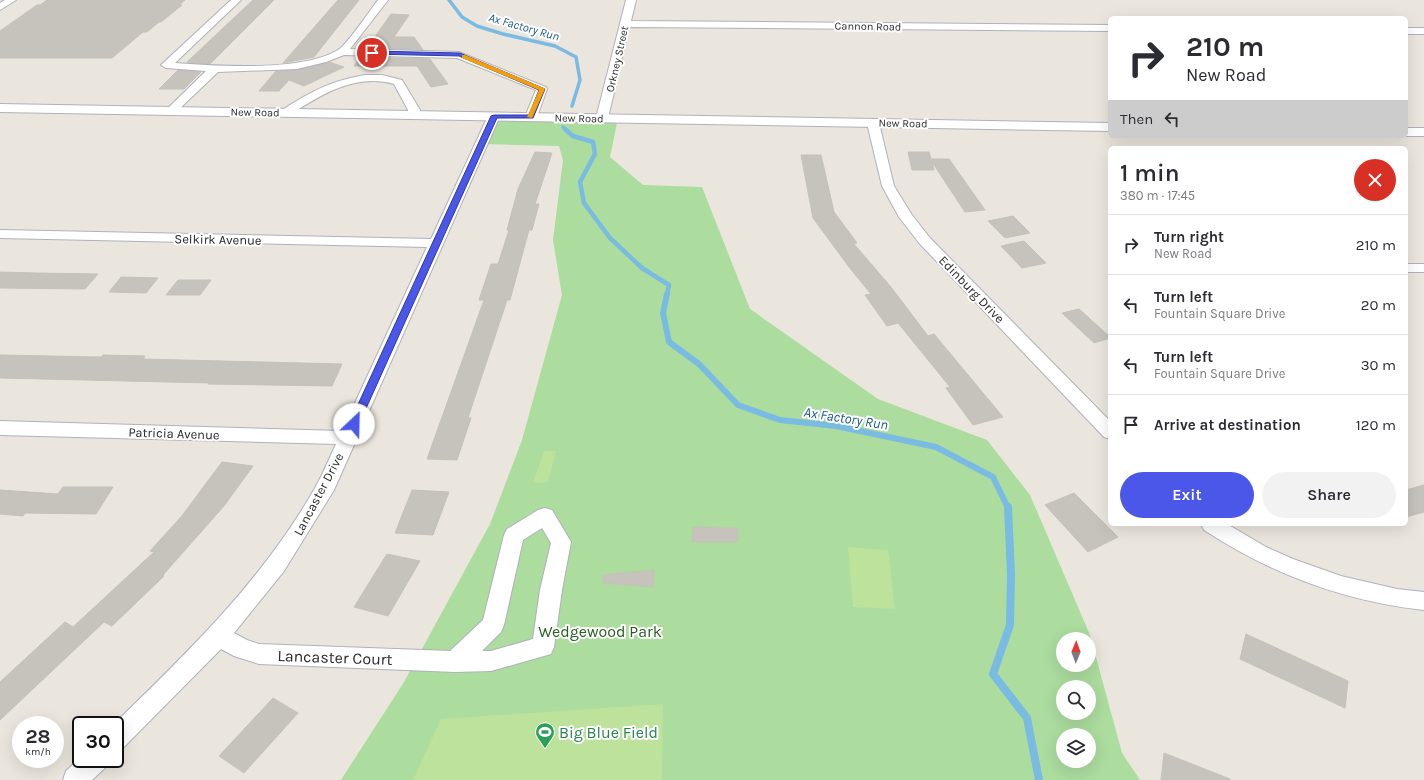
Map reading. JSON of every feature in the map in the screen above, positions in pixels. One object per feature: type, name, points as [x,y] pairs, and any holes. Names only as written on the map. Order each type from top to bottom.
[{"type":"street","points":[[0,7],[11,0]]},
{"type":"street","points":[[236,0],[166,65],[215,69],[297,66],[322,60],[343,52],[460,55],[542,89],[531,117]]},
{"type":"street","points":[[343,52],[383,0]]},
{"type":"street","name":"Orkney Street","points":[[602,118],[631,0]]},
{"type":"street","name":"Cannon Road","points":[[626,24],[1108,28]]},
{"type":"street","points":[[1408,31],[1424,31]]},
{"type":"street","points":[[171,111],[215,69]]},
{"type":"street","points":[[286,113],[299,104],[351,80],[376,78],[398,82],[414,110],[414,115]]},
{"type":"street","name":"New Road","points":[[0,108],[1108,127]]},
{"type":"street","name":"Lancaster Drive","points":[[124,731],[218,636],[258,588],[297,536],[324,490],[494,116]]},
{"type":"street","name":"Edinburg Drive","points":[[873,123],[888,186],[906,217],[925,241],[1108,430]]},
{"type":"street","points":[[1408,132],[1424,132]]},
{"type":"street","name":"Selkirk Avenue","points":[[0,234],[437,243]]},
{"type":"street","points":[[1408,268],[1424,268]]},
{"type":"street","name":"Patricia Avenue","points":[[0,428],[348,438]]},
{"type":"street","name":"Lancaster Court","points":[[218,636],[242,649],[259,654],[455,662],[491,661],[543,647],[551,590],[561,542],[545,516],[514,535],[493,625],[455,662]]},
{"type":"street","points":[[1214,526],[1272,559],[1320,579],[1356,590],[1404,600],[1424,601]]},
{"type":"street","points":[[75,780],[87,768]]},
{"type":"green space","name":"Wedgewood Park","points":[[494,116],[618,118],[610,157],[643,185],[702,187],[750,309],[878,399],[987,440],[1030,495],[1089,632],[1056,632],[1056,672],[1096,672],[1096,657],[1122,753],[1140,780],[341,780],[404,682],[490,524],[522,440],[562,295],[553,240],[563,160],[559,146],[482,144]]},
{"type":"green space","points":[[544,451],[556,451],[548,482],[533,483]]},
{"type":"green space","points":[[848,547],[888,550],[895,609],[853,607]]},
{"type":"green space","name":"Big Blue Field","points":[[663,704],[662,780],[413,780],[441,719]]},
{"type":"building","points":[[47,0],[185,0],[179,5],[182,5],[161,22],[147,32],[143,32],[112,58],[0,58],[0,31],[37,5],[40,5]]},
{"type":"building","points":[[253,0],[274,0],[210,64],[187,62]]},
{"type":"building","points":[[338,0],[359,0],[314,57],[283,63]]},
{"type":"building","points":[[391,14],[409,15],[394,37],[414,37],[423,50],[367,48]]},
{"type":"building","points":[[360,57],[430,59],[448,84],[431,87],[417,66],[354,66]]},
{"type":"building","points":[[329,62],[344,67],[304,86],[289,80],[279,91],[259,91],[276,71],[297,70]]},
{"type":"building","points":[[178,70],[201,72],[184,89],[159,89]]},
{"type":"building","points":[[535,152],[552,153],[535,204],[539,204],[532,230],[529,230],[510,300],[507,300],[468,418],[471,418],[457,460],[427,459],[484,300],[479,300],[491,264],[498,264],[509,230],[507,230],[518,189]]},
{"type":"building","points":[[908,152],[929,152],[931,159],[949,159],[985,210],[965,212],[932,162],[934,170],[912,170]]},
{"type":"building","points":[[801,155],[821,155],[834,212],[857,243],[854,244],[891,287],[928,336],[934,334],[1003,417],[973,425],[946,388],[950,387],[898,323],[887,326],[865,295],[871,294],[813,218]]},
{"type":"building","points":[[1013,216],[1030,233],[1005,238],[988,221]]},
{"type":"building","points":[[1024,241],[1046,263],[1022,268],[1001,246]]},
{"type":"building","points":[[0,272],[98,274],[85,289],[0,288]]},
{"type":"building","points":[[121,277],[158,278],[146,293],[109,292]]},
{"type":"building","points":[[178,280],[211,280],[200,295],[166,295]]},
{"type":"building","points":[[1079,309],[1108,335],[1108,339],[1094,343],[1062,313]]},
{"type":"building","points":[[0,355],[101,357],[103,355],[145,356],[143,359],[342,364],[332,386],[208,384],[209,383],[0,378]]},
{"type":"building","points":[[222,462],[253,466],[224,506],[163,575],[164,576],[112,626],[104,622],[0,720],[0,682],[65,622],[73,627],[154,552],[150,551],[181,517]]},
{"type":"building","points":[[1424,485],[1424,512],[1408,516],[1408,489]]},
{"type":"building","points":[[63,487],[113,487],[96,514],[25,513],[23,516],[0,514],[0,490],[58,494]]},
{"type":"building","points":[[412,490],[449,492],[433,535],[395,533]]},
{"type":"building","points":[[1074,493],[1118,537],[1088,552],[1045,505]]},
{"type":"building","points":[[693,527],[738,528],[738,542],[692,542]]},
{"type":"building","points":[[387,554],[420,561],[388,616],[354,607]]},
{"type":"building","points":[[654,570],[653,587],[603,583],[603,575]]},
{"type":"building","points":[[1246,634],[1348,681],[1345,708],[1240,659]]},
{"type":"building","points":[[273,698],[298,713],[244,773],[219,756]]},
{"type":"building","points":[[1164,753],[1230,779],[1230,780],[1161,780]]},
{"type":"waterway","name":"Ax Factory Run","points":[[449,0],[462,17],[477,26],[503,34],[555,46],[576,57],[580,80],[572,106]]},
{"type":"waterway","name":"Ax Factory Run","points":[[565,129],[573,136],[593,142],[595,154],[580,182],[584,203],[610,238],[642,268],[669,285],[667,295]]},
{"type":"waterway","name":"Ax Factory Run","points":[[667,294],[663,313],[669,342],[699,364],[738,405],[780,420],[836,426],[936,447],[993,477],[1008,508]]},
{"type":"waterway","name":"Ax Factory Run","points":[[1008,507],[1011,574],[1010,625],[993,674],[1027,718],[1039,780]]},
{"type":"slow traffic","points":[[463,56],[542,89],[530,117]]},
{"type":"place","name":"Big Blue Field","points":[[545,749]]},
{"type":"route","points":[[354,424],[494,116],[531,117],[542,89],[460,55],[372,53]]}]
